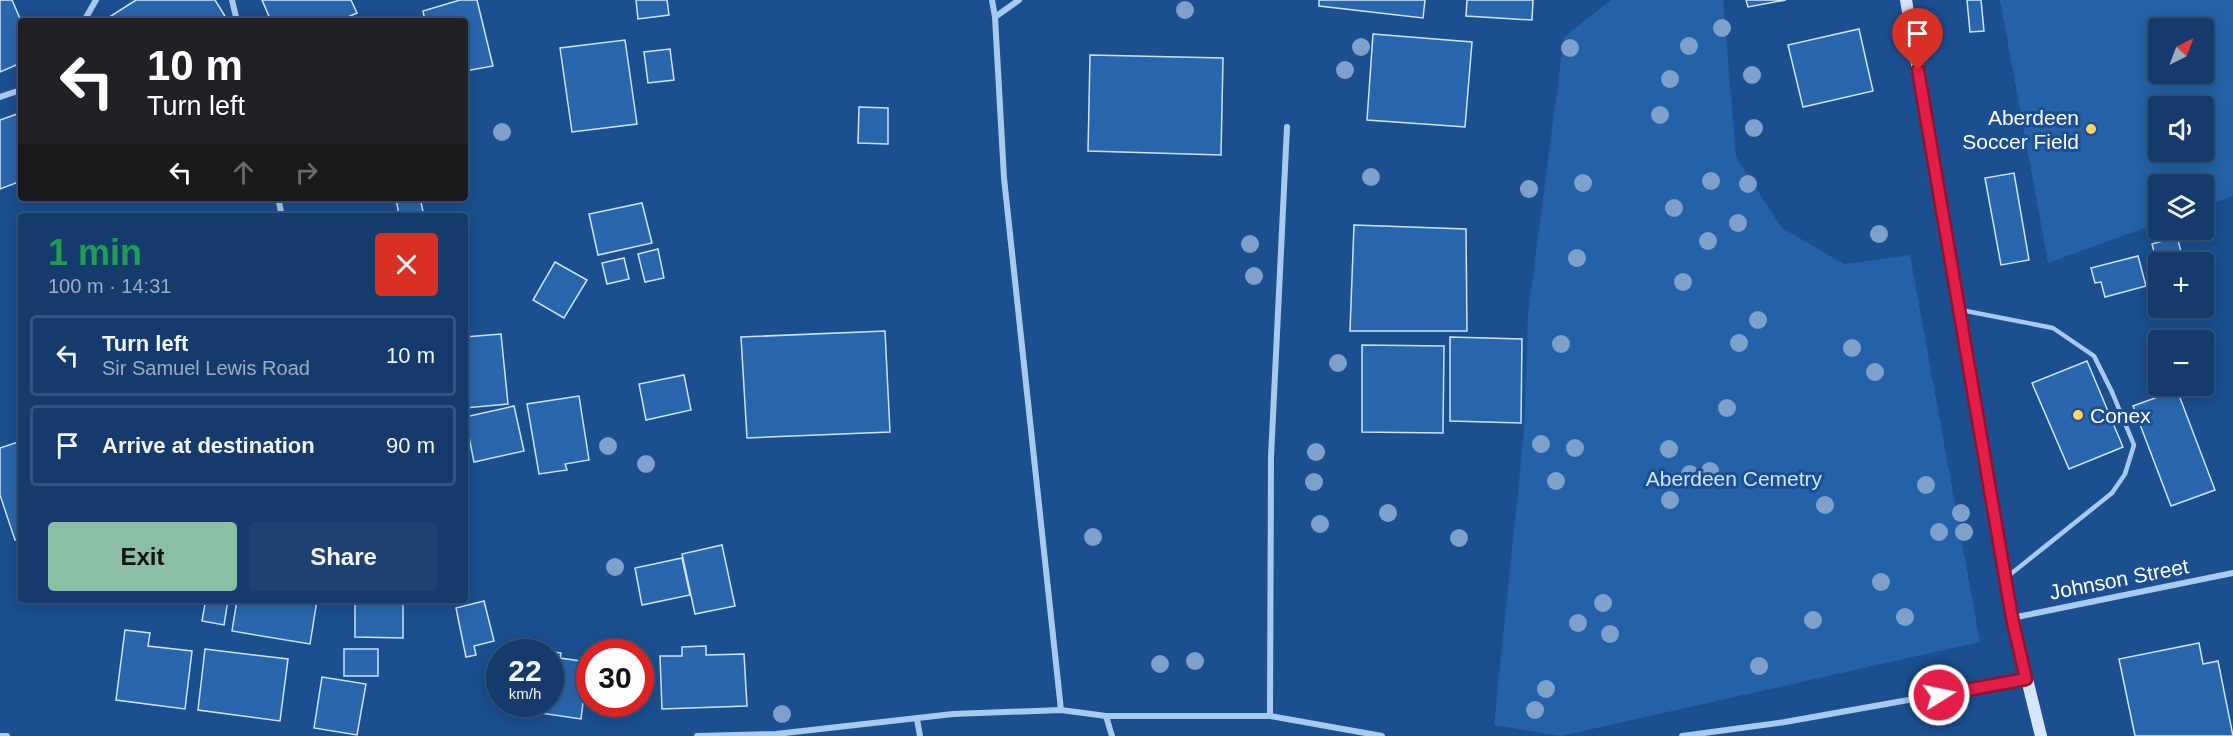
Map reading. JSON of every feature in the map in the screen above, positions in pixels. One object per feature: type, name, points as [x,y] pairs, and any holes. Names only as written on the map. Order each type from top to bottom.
[{"type":"main road","points":[[1906,0],[2012,618],[2041,736]]},
{"type":"street","points":[[86,18],[96,0]]},
{"type":"street","points":[[232,0],[236,18]]},
{"type":"street","points":[[992,0],[995,17],[1004,178],[1061,710]]},
{"type":"street","points":[[995,17],[1019,0]]},
{"type":"street","points":[[0,97],[18,91]]},
{"type":"street","points":[[1270,716],[1271,457],[1287,127]]},
{"type":"street","name":"Johnson Street","points":[[2012,618],[2233,573]]},
{"type":"street","points":[[1682,736],[1785,722],[2026,679]]},
{"type":"street","points":[[698,736],[777,734],[954,714],[1061,710],[1106,716],[1270,716],[1382,736]]},
{"type":"street","points":[[1106,716],[1112,736]]},
{"type":"street","points":[[917,719],[920,736]]},
{"type":"street","points":[[0,736],[7,736]]},
{"type":"lane","points":[[1960,310],[2054,328],[2094,356],[2134,445],[2125,474],[2112,493],[2005,579]]},
{"type":"green space","name":"Aberdeen Cemetry","points":[[1611,0],[1723,0],[1736,157],[1782,228],[1844,264],[1910,255],[1980,642],[1561,736],[1494,725],[1524,432],[1528,314],[1564,37]]},
{"type":"green space","name":"Aberdeen Soccer Field","points":[[2000,0],[2233,0],[2233,196],[2214,203],[2214,174],[2148,174],[2148,227],[2048,263]]},
{"type":"building","points":[[0,0],[12,0],[20,18],[18,64],[0,72]]},
{"type":"building","points":[[136,0],[215,0],[226,18],[108,18]]},
{"type":"building","points":[[262,0],[351,0],[357,13],[345,18],[270,18]]},
{"type":"building","points":[[460,0],[477,0],[493,66],[468,70],[468,18],[424,18],[423,11]]},
{"type":"building","points":[[636,0],[667,0],[669,15],[638,19]]},
{"type":"building","points":[[1319,0],[1425,0],[1423,18],[1319,6]]},
{"type":"building","points":[[1467,0],[1533,0],[1532,20],[1466,16]]},
{"type":"building","points":[[1746,0],[1786,0],[1748,7]]},
{"type":"building","points":[[1967,0],[1981,0],[1984,31],[1970,32]]},
{"type":"building","points":[[1859,29],[1873,91],[1803,107],[1788,45]]},
{"type":"building","points":[[1373,34],[1472,42],[1465,127],[1367,120]]},
{"type":"building","points":[[625,40],[637,124],[572,132],[560,48]]},
{"type":"building","points":[[670,49],[674,80],[648,83],[644,52]]},
{"type":"building","points":[[1090,55],[1223,58],[1221,155],[1088,151]]},
{"type":"building","points":[[859,107],[888,108],[888,144],[858,143]]},
{"type":"building","points":[[17,114],[18,117],[18,182],[0,189],[0,120]]},
{"type":"building","points":[[2014,173],[2029,260],[2001,265],[1985,178]]},
{"type":"building","points":[[396,201],[421,201],[423,213],[398,213]]},
{"type":"building","points":[[642,203],[652,243],[598,255],[589,214]]},
{"type":"building","points":[[1354,225],[1466,229],[1467,331],[1350,331]]},
{"type":"building","points":[[2178,240],[2181,252],[2154,252],[2152,244]]},
{"type":"building","points":[[658,249],[664,278],[645,282],[638,254]]},
{"type":"building","points":[[2138,256],[2146,286],[2105,297],[2101,282],[2095,283],[2091,268]]},
{"type":"building","points":[[624,258],[629,279],[607,284],[602,263]]},
{"type":"building","points":[[555,262],[587,280],[564,318],[533,300]]},
{"type":"building","points":[[885,331],[890,432],[747,438],[741,337]]},
{"type":"building","points":[[501,334],[508,404],[468,408],[468,337]]},
{"type":"building","points":[[1450,337],[1522,339],[1521,423],[1450,421]]},
{"type":"building","points":[[1362,345],[1444,346],[1443,433],[1362,432]]},
{"type":"building","name":"Conex","points":[[2087,361],[2123,447],[2069,469],[2032,383]]},
{"type":"building","points":[[684,375],[691,410],[646,420],[639,384]]},
{"type":"building","points":[[579,396],[589,460],[565,464],[567,470],[539,474],[527,404]]},
{"type":"building","points":[[2160,396],[2179,396],[2215,490],[2171,506],[2133,406]]},
{"type":"building","points":[[514,406],[524,451],[474,462],[468,432],[468,416]]},
{"type":"building","points":[[18,442],[18,539],[15,540],[0,495],[0,448]]},
{"type":"building","points":[[722,545],[735,606],[695,614],[682,554]]},
{"type":"building","points":[[682,558],[690,595],[642,605],[635,568]]},
{"type":"building","points":[[484,601],[494,639],[486,639],[486,643],[474,646],[476,655],[466,657],[456,608]]},
{"type":"building","points":[[198,603],[228,603],[224,625],[202,621],[205,604]]},
{"type":"building","points":[[237,603],[317,603],[310,644],[232,631]]},
{"type":"building","points":[[355,603],[403,603],[403,638],[355,637]]},
{"type":"building","points":[[125,630],[150,633],[148,646],[192,651],[185,709],[116,700]]},
{"type":"building","points":[[2199,643],[2203,664],[2218,661],[2233,736],[2135,736],[2119,659]]},
{"type":"building","points":[[706,646],[706,655],[744,654],[747,706],[662,709],[660,656],[682,656],[682,647]]},
{"type":"building","points":[[205,649],[288,659],[280,721],[198,710]]},
{"type":"building","points":[[344,649],[378,649],[378,676],[344,676]]},
{"type":"building","points":[[564,659],[576,660],[576,717],[581,717],[581,719],[564,716]]},
{"type":"building","points":[[322,677],[366,684],[357,735],[314,728]]},
{"type":"place","name":"Aberdeen Soccer Field","points":[[2091,129]]},
{"type":"place","name":"Conex","points":[[2078,415]]},
{"type":"route","points":[[1918,70],[2012,618],[2026,679],[1939,695]]}]
